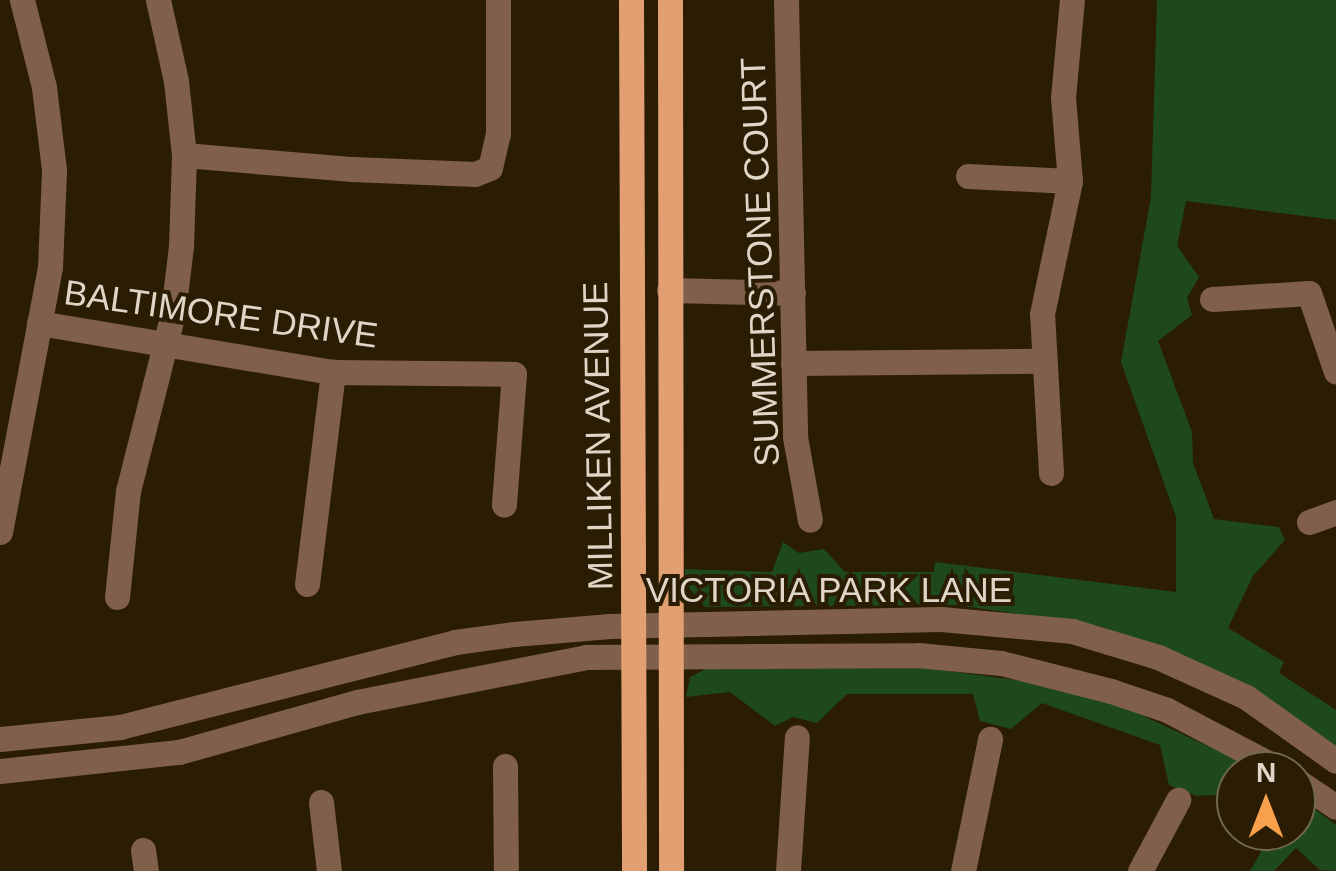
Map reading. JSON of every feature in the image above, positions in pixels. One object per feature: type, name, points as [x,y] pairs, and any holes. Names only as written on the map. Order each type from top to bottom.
[{"type":"main road","name":"MILLIKEN AVENUE","points":[[631,0],[634,871]]},
{"type":"main road","name":"MILLIKEN AVENUE","points":[[670,0],[671,871]]},
{"type":"street","points":[[0,532],[3,491],[50,266],[54,170],[44,87],[22,0]]},
{"type":"street","points":[[116,597],[128,492],[181,246],[184,155],[158,0]]},
{"type":"street","points":[[184,155],[352,170],[475,174],[490,168],[498,134],[498,0]]},
{"type":"street","name":"SUMMERSTONE COURT","points":[[786,0],[795,436],[810,520]]},
{"type":"street","points":[[1051,472],[1040,361],[1042,314],[1070,182],[1062,98],[1072,0]]},
{"type":"street","points":[[968,176],[1070,182]]},
{"type":"street","points":[[669,290],[793,293]]},
{"type":"street","points":[[1212,299],[1309,293],[1336,372]]},
{"type":"street","name":"BALTIMORE DRIVE","points":[[39,323],[162,348],[333,372],[514,374],[504,505]]},
{"type":"street","points":[[793,363],[1040,361]]},
{"type":"street","points":[[307,584],[333,372]]},
{"type":"street","points":[[1309,522],[1336,512]]},
{"type":"street","name":"VICTORIA PARK LANE","points":[[0,739],[90,732],[228,705],[455,642],[635,625],[941,620],[1072,631],[1205,676],[1280,718],[1336,761]]},
{"type":"street","name":"VICTORIA PARK LANE","points":[[0,771],[180,752],[459,678],[586,657],[918,655],[1000,663],[1168,710],[1245,751]]},
{"type":"street","points":[[788,871],[797,736]]},
{"type":"street","points":[[964,871],[990,740]]},
{"type":"street","points":[[505,766],[506,871]]},
{"type":"street","points":[[1140,871],[1178,800]]},
{"type":"street","points":[[320,802],[328,871]]},
{"type":"green space","points":[[1157,0],[1336,0],[1336,220],[1186,201],[1177,246],[1199,277],[1187,298],[1192,315],[1158,341],[1192,432],[1193,463],[1214,519],[1279,527],[1285,540],[1253,576],[1228,628],[1284,662],[1279,673],[1336,710],[1336,748],[1240,681],[1099,626],[957,605],[705,607],[685,583],[685,569],[772,572],[783,542],[799,553],[824,549],[845,572],[934,572],[935,562],[1176,592],[1176,517],[1121,362],[1151,197]]},
{"type":"green space","points":[[925,668],[1038,683],[1118,704],[1218,751],[1216,795],[1196,796],[1169,785],[1160,745],[1042,703],[1011,729],[980,721],[973,694],[847,694],[817,723],[793,717],[775,726],[730,692],[686,697],[690,677],[706,669]]},
{"type":"green space","points":[[1316,810],[1336,825],[1336,871],[1320,870],[1299,851],[1316,851]]},
{"type":"green space","points":[[1262,851],[1293,851],[1274,871],[1250,871]]}]
